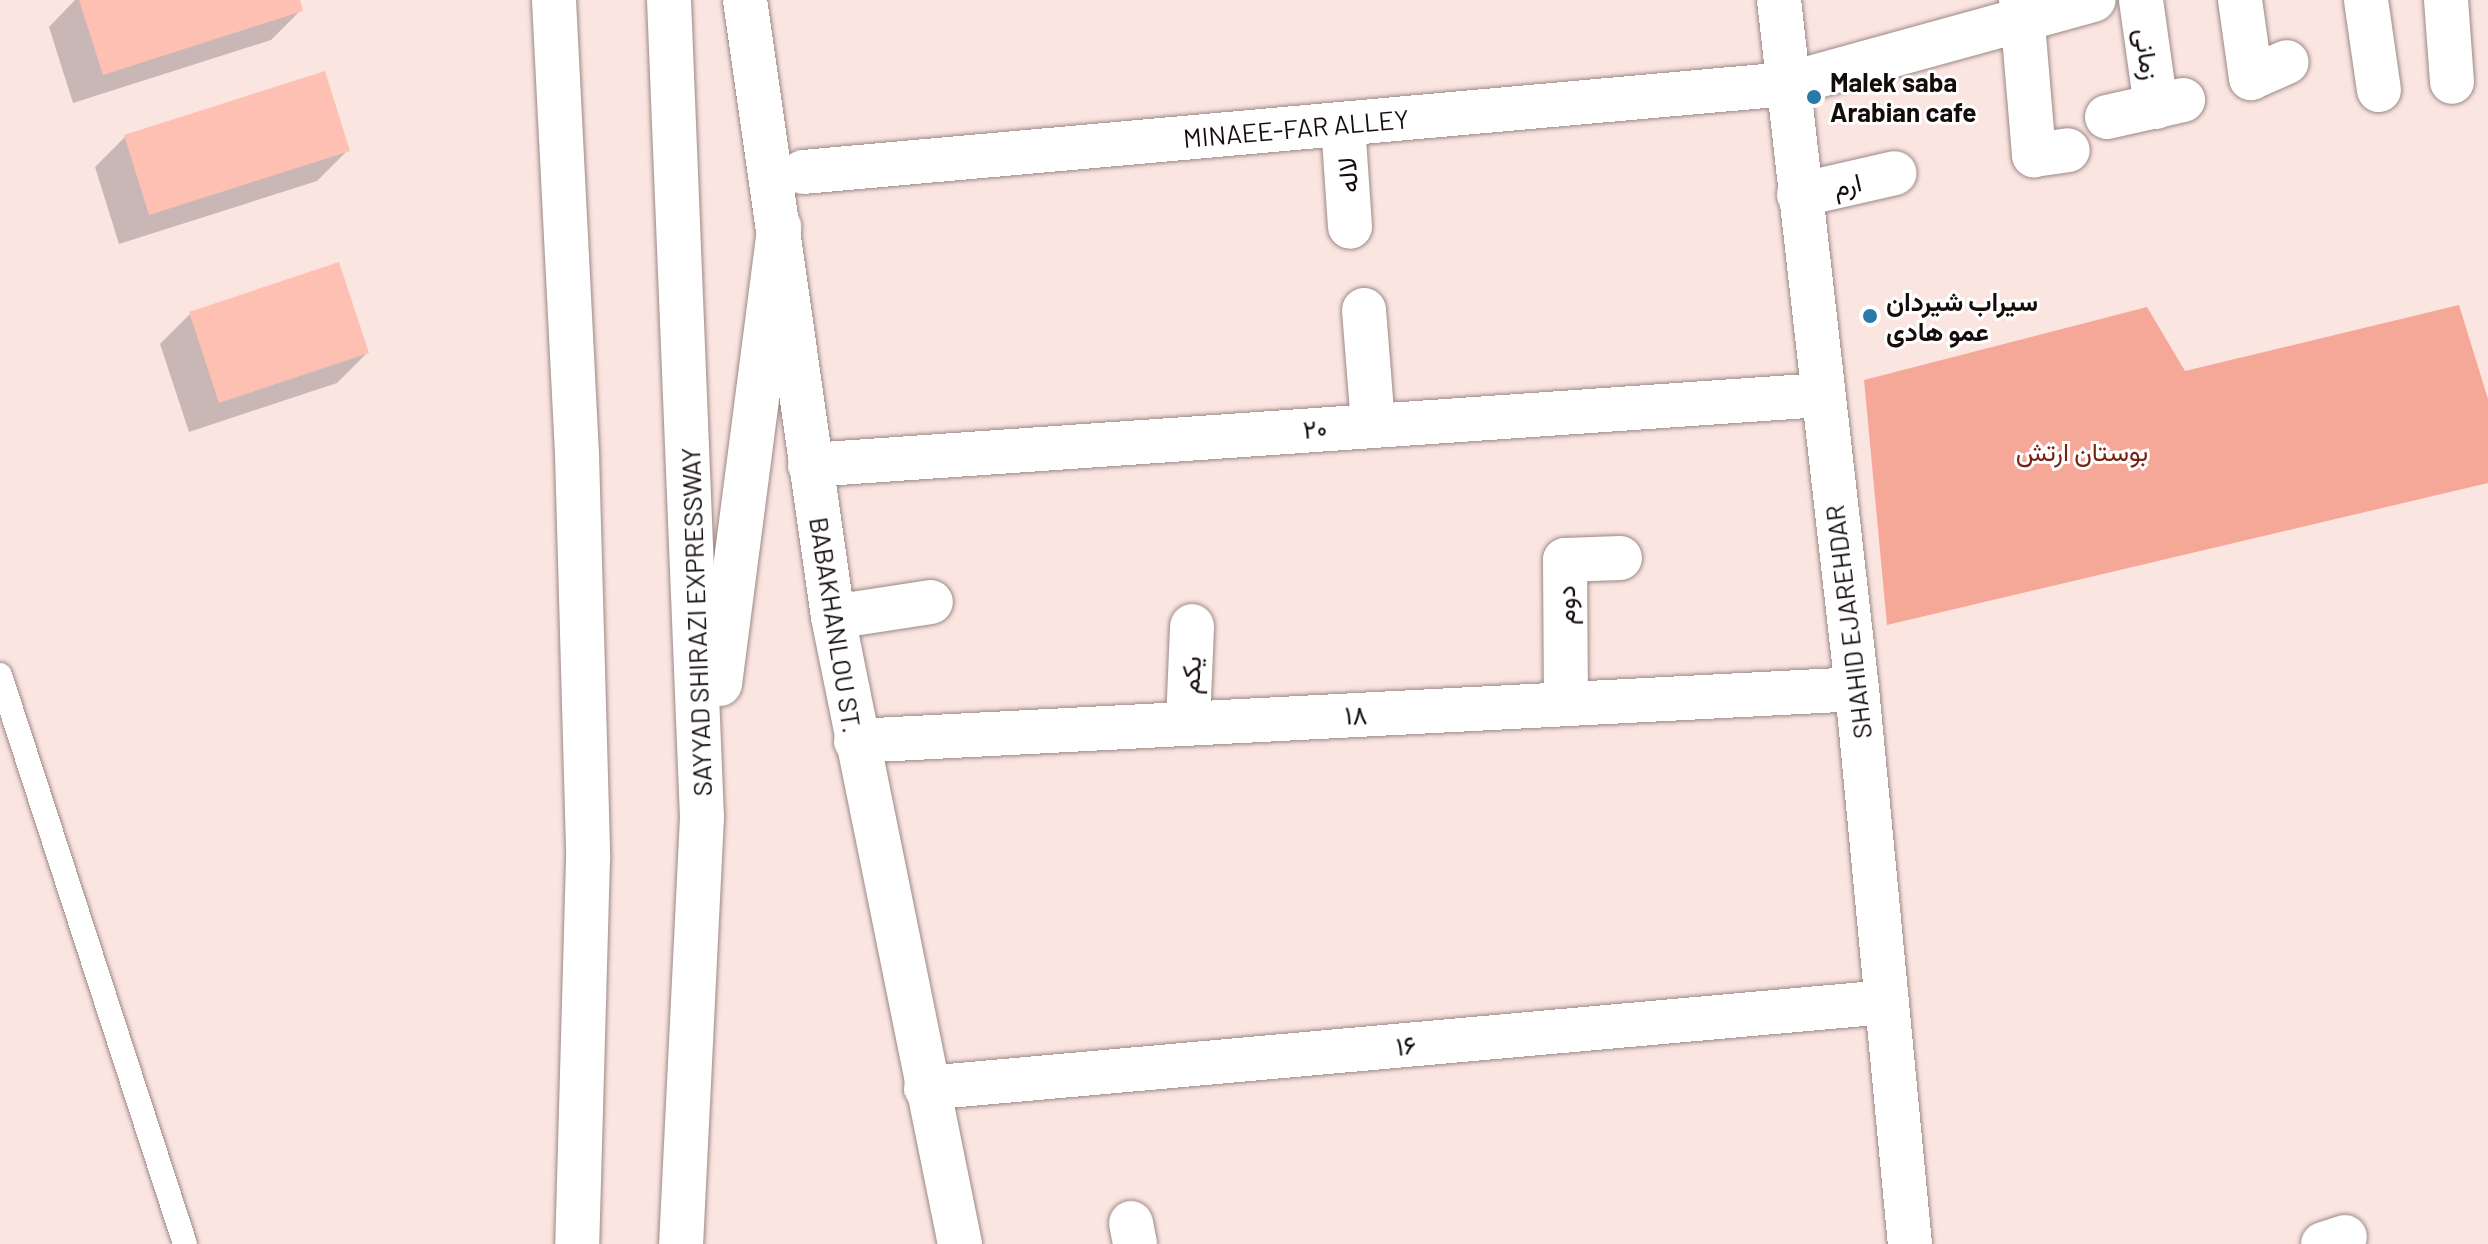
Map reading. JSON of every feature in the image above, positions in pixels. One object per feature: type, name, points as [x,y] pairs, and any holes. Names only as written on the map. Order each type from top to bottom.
[{"type":"main road","points":[[554,0],[577,454],[588,859],[577,1244]]},
{"type":"main road","name":"SAYYAD SHIRAZI EXPRESSWAY","points":[[669,0],[679,148],[702,817],[681,1244]]},
{"type":"main road","name":"BABAKHANLOU ST.","points":[[745,0],[833,617],[960,1244]]},
{"type":"main road","name":"SHAHID EJAREHDAR","points":[[1779,0],[1821,395],[1857,689],[1910,1244]]},
{"type":"main road","name":"MINAEE-FAR ALLEY","points":[[803,172],[1788,84],[2023,10],[2094,0]]},
{"type":"main road","name":"زمانی","points":[[2107,117],[2170,103],[2141,0]]},
{"type":"main road","points":[[2240,0],[2251,78],[2287,62]]},
{"type":"main road","points":[[2366,0],[2379,90]]},
{"type":"main road","points":[[2446,0],[2452,82]]},
{"type":"main road","points":[[2023,10],[2034,155],[2068,150]]},
{"type":"main road","name":"لاله","points":[[1343,124],[1350,227]]},
{"type":"main road","name":"ارم","points":[[1799,195],[1895,173]]},
{"type":"main road","points":[[702,817],[779,227]]},
{"type":"main road","points":[[1364,310],[1373,424]]},
{"type":"main road","name":"۲۰","points":[[810,465],[1821,395]]},
{"type":"main road","name":"دوم","points":[[1566,704],[1565,560],[1620,558]]},
{"type":"main road","points":[[833,617],[931,602]]},
{"type":"main road","name":"یکم","points":[[1188,723],[1192,626]]},
{"type":"main road","name":"۱۸","points":[[856,741],[1857,689]]},
{"type":"main road","name":"۱۶","points":[[926,1088],[1886,1002]]},
{"type":"lane","points":[[0,675],[185,1244]]},
{"type":"green space","name":"بوستان ارتش","points":[[2459,305],[2488,399],[2488,483],[1887,625],[1864,380],[2147,307],[2185,371]]},
{"type":"building","points":[[79,0],[300,0],[303,11],[103,75]]},
{"type":"building","points":[[325,71],[350,151],[149,215],[124,135]]},
{"type":"building","points":[[339,262],[369,353],[219,403],[189,312]]},
{"type":"place","name":"Malek saba Arabian cafe","points":[[1814,97]]},
{"type":"place","name":"سیراب شیردان عمو هادی","points":[[1870,316]]}]
